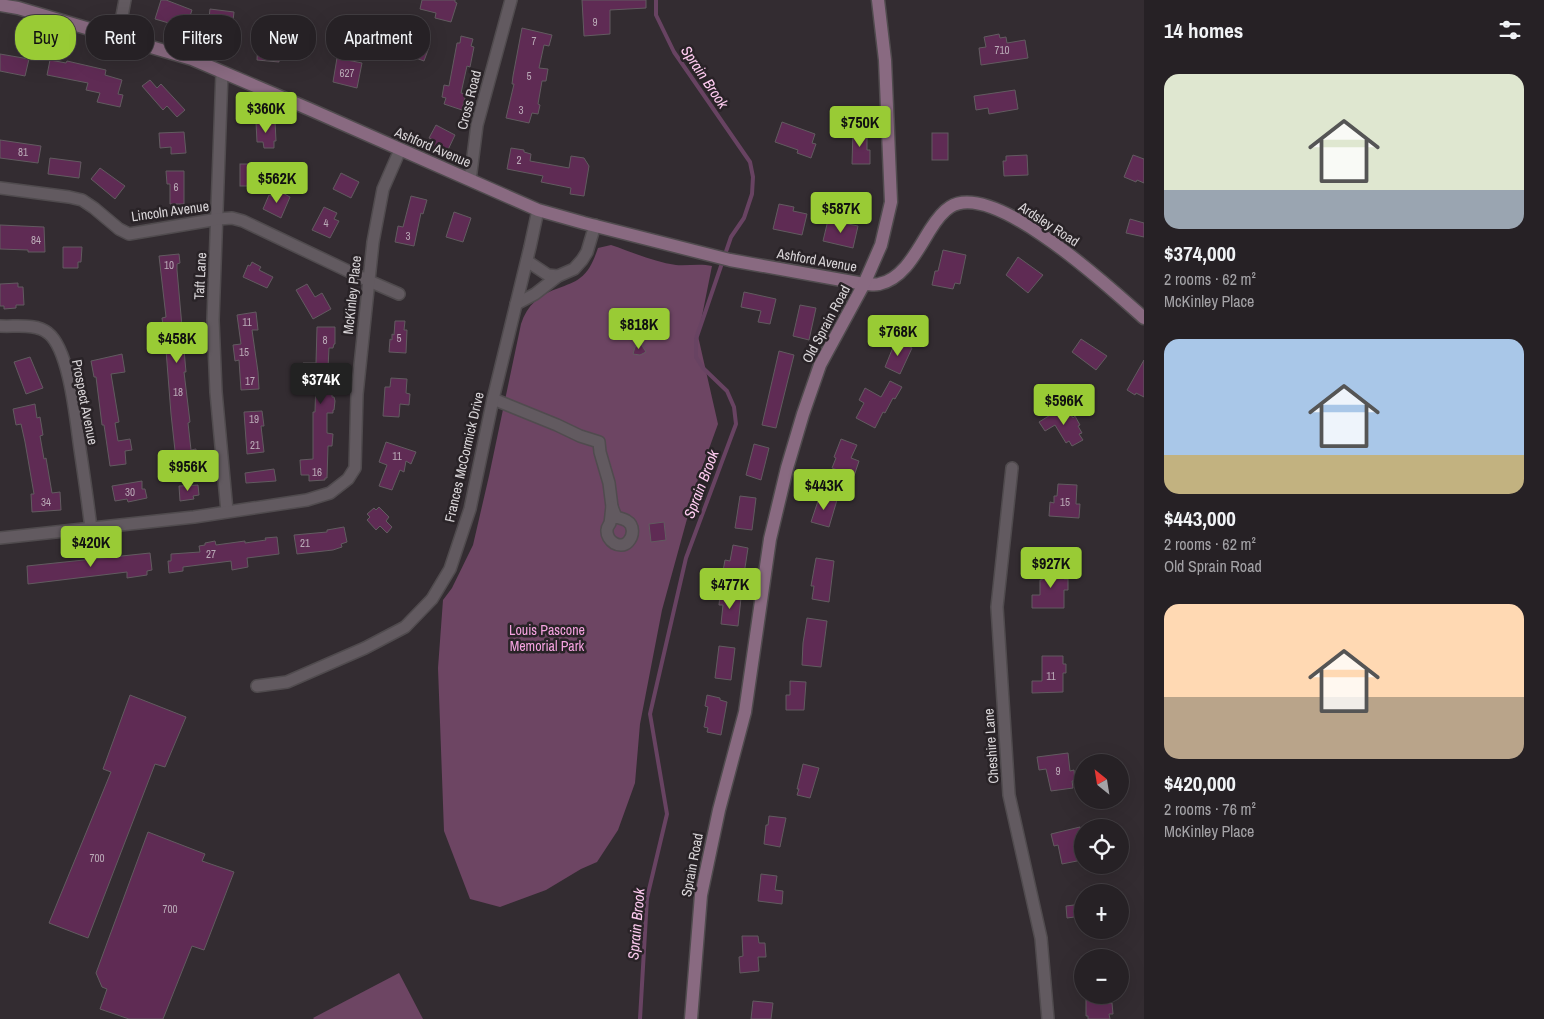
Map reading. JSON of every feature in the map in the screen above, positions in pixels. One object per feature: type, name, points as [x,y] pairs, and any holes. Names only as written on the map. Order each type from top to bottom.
[{"type":"main road","name":"Old Sprain Road","points":[[743,719],[770,539],[787,468],[820,365],[864,284],[881,245],[891,202],[885,60],[878,0]]},
{"type":"main road","name":"Ashford Avenue","points":[[0,5],[18,8],[86,28]]},
{"type":"main road","name":"Ashford Avenue","points":[[154,48],[192,59],[538,210],[730,260],[864,284]]},
{"type":"main road","name":"Ardsley Road","points":[[864,284],[879,284],[895,276],[911,260],[937,220],[950,207],[962,202],[991,207],[1018,219],[1054,242],[1144,318]]},
{"type":"main road","name":"Sprain Road","points":[[691,1019],[701,895],[718,810],[743,719]]},
{"type":"street","points":[[122,15],[125,0]]},
{"type":"street","name":"Cross Road","points":[[470,180],[477,125],[511,0]]},
{"type":"street","name":"Taft Lane","points":[[222,72],[213,320],[216,392],[227,512]]},
{"type":"street","name":"McKinley Place","points":[[0,538],[194,517],[307,500],[330,493],[348,479],[354,468],[357,394],[373,242],[383,189],[400,150]]},
{"type":"street","name":"Lincoln Avenue","points":[[0,188],[82,200],[94,208],[118,230],[130,234],[232,218],[243,221],[399,294]]},
{"type":"street","name":"Frances McCormick Drive","points":[[257,686],[286,682],[365,648],[405,627],[432,599],[450,569],[470,510],[493,399],[538,210]]},
{"type":"street","points":[[516,304],[535,294],[558,276],[574,269],[587,252],[595,226]]},
{"type":"street","points":[[527,261],[548,275],[558,276]]},
{"type":"street","name":"Prospect Avenue","points":[[0,326],[39,328],[55,340],[64,362],[70,387],[92,529]]},
{"type":"street","points":[[493,399],[580,436],[599,442],[609,483],[612,507]]},
{"type":"street","name":"Cheshire Lane","points":[[1012,468],[997,607],[1009,795],[1041,938],[1048,1019]]},
{"type":"green space","name":"Louis Pascone Memorial Park","points":[[611,245],[668,264],[712,266],[698,336],[718,424],[698,479],[662,610],[640,724],[635,783],[618,830],[597,862],[581,869],[546,890],[500,907],[470,899],[444,831],[438,668],[443,600],[452,588],[473,545],[524,317],[540,297],[578,280],[591,264],[598,248]]},
{"type":"green space","points":[[399,973],[423,1019],[313,1018]]},
{"type":"building","points":[[161,0],[166,0],[192,10],[190,15],[164,15],[164,22],[155,19]]},
{"type":"building","points":[[422,0],[455,0],[457,3],[451,22],[435,18],[436,13],[420,9]]},
{"type":"building","points":[[582,0],[646,0],[646,8],[610,10],[610,34],[584,36]]},
{"type":"building","points":[[210,9],[234,12],[234,15],[209,15]]},
{"type":"building","points":[[522,28],[552,35],[549,46],[544,45],[539,68],[548,69],[546,81],[542,81],[538,114],[532,113],[529,123],[506,118],[514,84],[512,84],[513,76]]},
{"type":"building","points":[[999,34],[1000,38],[1006,37],[1007,43],[1025,40],[1028,58],[981,65],[979,48],[986,47],[984,37]]},
{"type":"building","points":[[461,36],[473,39],[471,46],[474,47],[470,67],[467,66],[461,93],[466,94],[462,110],[444,104],[446,98],[442,97],[444,85],[449,86],[457,43],[460,43]]},
{"type":"building","points":[[0,54],[15,57],[15,60],[29,60],[25,76],[0,71]]},
{"type":"building","points":[[50,60],[66,63],[67,61],[106,70],[105,75],[122,80],[118,94],[123,95],[120,107],[97,102],[100,93],[86,90],[88,83],[47,75]]},
{"type":"building","points":[[257,60],[279,60],[279,62]]},
{"type":"building","points":[[337,60],[362,63],[357,88],[333,82]]},
{"type":"building","points":[[150,80],[157,88],[161,84],[185,110],[177,117],[167,106],[163,110],[142,86]]},
{"type":"building","points":[[1015,90],[1018,109],[989,114],[988,108],[976,110],[974,96]]},
{"type":"building","points":[[275,121],[276,141],[274,141],[274,148],[264,148],[263,142],[257,142],[256,122]]},
{"type":"building","points":[[782,122],[815,134],[812,143],[816,144],[811,158],[797,153],[798,150],[775,142]]},
{"type":"building","points":[[436,125],[455,135],[446,154],[431,146],[434,140],[429,138]]},
{"type":"building","points":[[853,130],[867,130],[867,150],[870,150],[870,164],[852,164]]},
{"type":"building","points":[[184,132],[186,153],[171,154],[171,147],[160,148],[159,133]]},
{"type":"building","points":[[932,133],[948,133],[948,160],[932,160]]},
{"type":"building","points":[[0,140],[41,146],[38,163],[0,158]]},
{"type":"building","points":[[511,148],[524,150],[524,152],[531,154],[530,161],[569,168],[571,156],[584,158],[589,166],[584,196],[570,194],[571,188],[541,182],[543,176],[507,169]]},
{"type":"building","points":[[1027,155],[1028,175],[1004,176],[1003,161],[1006,161],[1006,156]]},
{"type":"building","points":[[1133,155],[1144,159],[1144,183],[1124,177]]},
{"type":"building","points":[[50,158],[81,162],[79,178],[48,174]]},
{"type":"building","points":[[240,164],[254,164],[254,186],[240,186]]},
{"type":"building","points":[[100,168],[125,186],[115,199],[91,179]]},
{"type":"building","points":[[166,171],[184,171],[184,204],[170,204],[170,184],[167,184]]},
{"type":"building","points":[[341,173],[359,182],[351,198],[333,189]]},
{"type":"building","points":[[279,191],[290,197],[281,218],[263,209],[269,195],[276,198]]},
{"type":"building","points":[[411,196],[427,200],[423,214],[421,213],[414,246],[395,242],[398,226],[403,227]]},
{"type":"building","points":[[779,204],[794,207],[793,211],[807,214],[802,235],[773,229]]},
{"type":"building","points":[[324,207],[337,213],[334,219],[339,221],[330,238],[312,230]]},
{"type":"building","points":[[454,212],[471,218],[463,242],[446,237]]},
{"type":"building","points":[[1130,219],[1144,223],[1144,237],[1126,233]]},
{"type":"building","points":[[828,220],[858,226],[853,248],[823,241]]},
{"type":"building","points":[[0,225],[44,227],[45,252],[0,249]]},
{"type":"building","points":[[63,247],[82,247],[81,262],[78,262],[78,268],[63,268]]},
{"type":"building","points":[[943,250],[966,255],[960,284],[955,283],[953,289],[932,285],[935,271],[938,271]]},
{"type":"building","points":[[179,254],[180,263],[177,264],[177,270],[186,372],[184,372],[190,422],[188,423],[191,450],[196,449],[196,454],[199,454],[200,464],[195,464],[195,468],[177,469],[166,350],[168,350],[167,332],[164,332],[162,318],[166,317],[159,256]]},
{"type":"building","points":[[1018,257],[1043,275],[1028,293],[1006,275]]},
{"type":"building","points":[[252,262],[261,267],[259,270],[273,277],[267,288],[243,277],[248,265],[250,266]]},
{"type":"building","points":[[18,283],[18,287],[23,287],[24,305],[16,305],[16,308],[4,309],[4,306],[0,306],[0,284]]},
{"type":"building","points":[[307,284],[315,297],[322,293],[331,309],[313,319],[296,290]]},
{"type":"building","points":[[744,292],[776,299],[770,324],[758,322],[761,311],[741,307]]},
{"type":"building","points":[[800,305],[816,308],[809,340],[793,336]]},
{"type":"building","points":[[256,312],[258,330],[252,330],[259,389],[241,390],[239,360],[235,361],[233,345],[241,344],[237,315]]},
{"type":"building","points":[[395,321],[405,321],[404,330],[407,330],[406,353],[389,352],[390,339],[392,340],[392,334],[394,335]]},
{"type":"building","points":[[317,327],[335,327],[335,344],[333,348],[329,348],[328,368],[333,369],[332,397],[334,397],[335,401],[333,413],[327,413],[327,433],[333,434],[332,446],[328,446],[327,478],[325,480],[309,481],[309,475],[301,475],[300,460],[313,459],[313,412],[315,412],[316,378],[303,378],[303,363],[316,363]]},
{"type":"building","points":[[1081,339],[1107,356],[1096,370],[1072,352]]},
{"type":"building","points":[[896,340],[912,348],[900,374],[885,367]]},
{"type":"building","points":[[641,344],[646,352],[640,355],[633,354],[635,347]]},
{"type":"building","points":[[779,351],[794,355],[776,428],[762,425]]},
{"type":"building","points":[[122,354],[125,372],[111,374],[119,422],[115,423],[118,441],[130,439],[132,450],[125,451],[126,464],[110,466],[104,425],[102,425],[96,377],[94,377],[91,361]]},
{"type":"building","points":[[30,357],[43,388],[26,394],[14,362]]},
{"type":"building","points":[[1144,360],[1144,397],[1136,393],[1135,395],[1127,390]]},
{"type":"building","points":[[391,378],[407,379],[406,393],[410,394],[409,405],[400,404],[399,417],[383,416],[385,387],[390,387]]},
{"type":"building","points":[[890,381],[902,387],[895,399],[893,398],[885,413],[883,412],[875,428],[856,418],[864,403],[859,400],[865,388],[881,397]]},
{"type":"building","points":[[35,404],[37,418],[40,417],[43,435],[40,436],[52,493],[60,492],[61,510],[32,512],[31,494],[34,494],[25,442],[21,424],[16,425],[13,409]]},
{"type":"building","points":[[1065,406],[1073,418],[1075,416],[1082,433],[1079,434],[1083,440],[1072,446],[1069,441],[1066,443],[1055,425],[1045,431],[1039,422]]},
{"type":"building","points":[[262,411],[264,426],[261,426],[264,452],[247,454],[244,412]]},
{"type":"building","points":[[841,439],[857,445],[851,458],[859,461],[854,476],[832,468]]},
{"type":"building","points":[[386,442],[416,452],[411,464],[406,461],[404,472],[400,470],[392,490],[379,486],[387,465],[379,462]]},
{"type":"building","points":[[754,444],[769,448],[761,480],[746,475]]},
{"type":"building","points":[[274,469],[276,481],[246,483],[245,473]]},
{"type":"building","points":[[142,481],[142,489],[145,489],[147,498],[128,502],[127,499],[115,501],[112,486]]},
{"type":"building","points":[[1058,484],[1077,485],[1076,504],[1080,504],[1079,518],[1049,516],[1050,502],[1054,503]]},
{"type":"building","points":[[198,485],[199,495],[193,496],[194,499],[180,501],[179,486]]},
{"type":"building","points":[[820,495],[837,500],[829,527],[811,522]]},
{"type":"building","points":[[740,496],[756,498],[752,530],[735,528]]},
{"type":"building","points":[[379,507],[389,517],[386,521],[392,527],[387,533],[380,526],[376,530],[367,520],[370,517],[367,514],[374,508],[376,510]]},
{"type":"building","points":[[664,522],[666,540],[651,542],[649,524]]},
{"type":"building","points":[[344,527],[347,542],[341,544],[342,547],[333,550],[297,554],[294,535],[327,532],[327,530]]},
{"type":"building","points":[[277,537],[279,554],[247,558],[248,567],[232,570],[231,561],[183,567],[183,571],[169,573],[168,561],[171,561],[171,554],[200,552],[199,546],[215,541],[216,545],[245,541],[245,543]]},
{"type":"building","points":[[733,545],[748,548],[743,581],[727,578],[728,571],[723,571],[725,560],[730,561]]},
{"type":"building","points":[[150,553],[152,570],[147,571],[147,575],[127,578],[127,572],[28,584],[27,566]]},
{"type":"building","points":[[816,558],[834,561],[829,602],[812,599],[814,586],[811,586]]},
{"type":"building","points":[[1046,564],[1061,564],[1061,572],[1064,572],[1064,579],[1068,579],[1068,590],[1064,590],[1064,608],[1032,608],[1032,595],[1040,595],[1040,580],[1042,580],[1042,572],[1046,572]]},
{"type":"building","points":[[720,595],[741,598],[738,626],[721,624],[723,605],[719,605]]},
{"type":"building","points":[[807,618],[827,621],[821,667],[802,665]]},
{"type":"building","points":[[719,646],[735,648],[731,680],[715,678]]},
{"type":"building","points":[[1042,656],[1063,656],[1063,664],[1066,664],[1066,673],[1063,673],[1063,692],[1032,693],[1032,681],[1042,681]]},
{"type":"building","points":[[790,681],[806,682],[804,710],[786,710],[786,695],[790,695]]},
{"type":"building","points":[[130,695],[186,717],[165,767],[155,764],[88,938],[49,923],[111,772],[103,769]]},
{"type":"building","points":[[707,695],[727,702],[721,735],[707,732],[708,728],[704,727],[708,707],[705,706]]},
{"type":"building","points":[[1068,753],[1070,771],[1074,770],[1073,788],[1051,791],[1046,769],[1039,770],[1037,757]]},
{"type":"building","points":[[803,764],[819,768],[810,798],[797,795]]},
{"type":"building","points":[[769,816],[786,818],[780,847],[764,844]]},
{"type":"building","points":[[1074,828],[1074,862],[1062,864],[1058,845],[1054,846],[1051,834]]},
{"type":"building","points":[[148,832],[205,854],[202,861],[234,872],[204,950],[192,946],[163,1019],[129,1019],[100,1009],[107,989],[102,987],[96,973]]},
{"type":"building","points":[[761,874],[777,876],[775,890],[783,891],[782,904],[758,901]]},
{"type":"building","points":[[1074,905],[1074,917],[1067,918],[1066,906]]},
{"type":"building","points":[[742,936],[758,936],[759,943],[765,943],[766,957],[758,957],[759,971],[740,973],[739,957],[743,956]]},
{"type":"building","points":[[753,1001],[773,1003],[771,1019],[751,1019]]},
{"type":"building","points":[[1086,1004],[1112,1004],[1113,1014],[1109,1014],[1110,1019],[1088,1019],[1088,1016],[1086,1016]]},
{"type":"waterway","name":"Sprain Brook","points":[[640,1019],[647,898],[667,814],[650,714],[686,558],[736,424],[734,407],[727,391],[703,368],[696,357],[696,339],[731,237],[744,218],[752,194],[753,177],[750,162],[674,52],[656,15],[656,0]]}]
